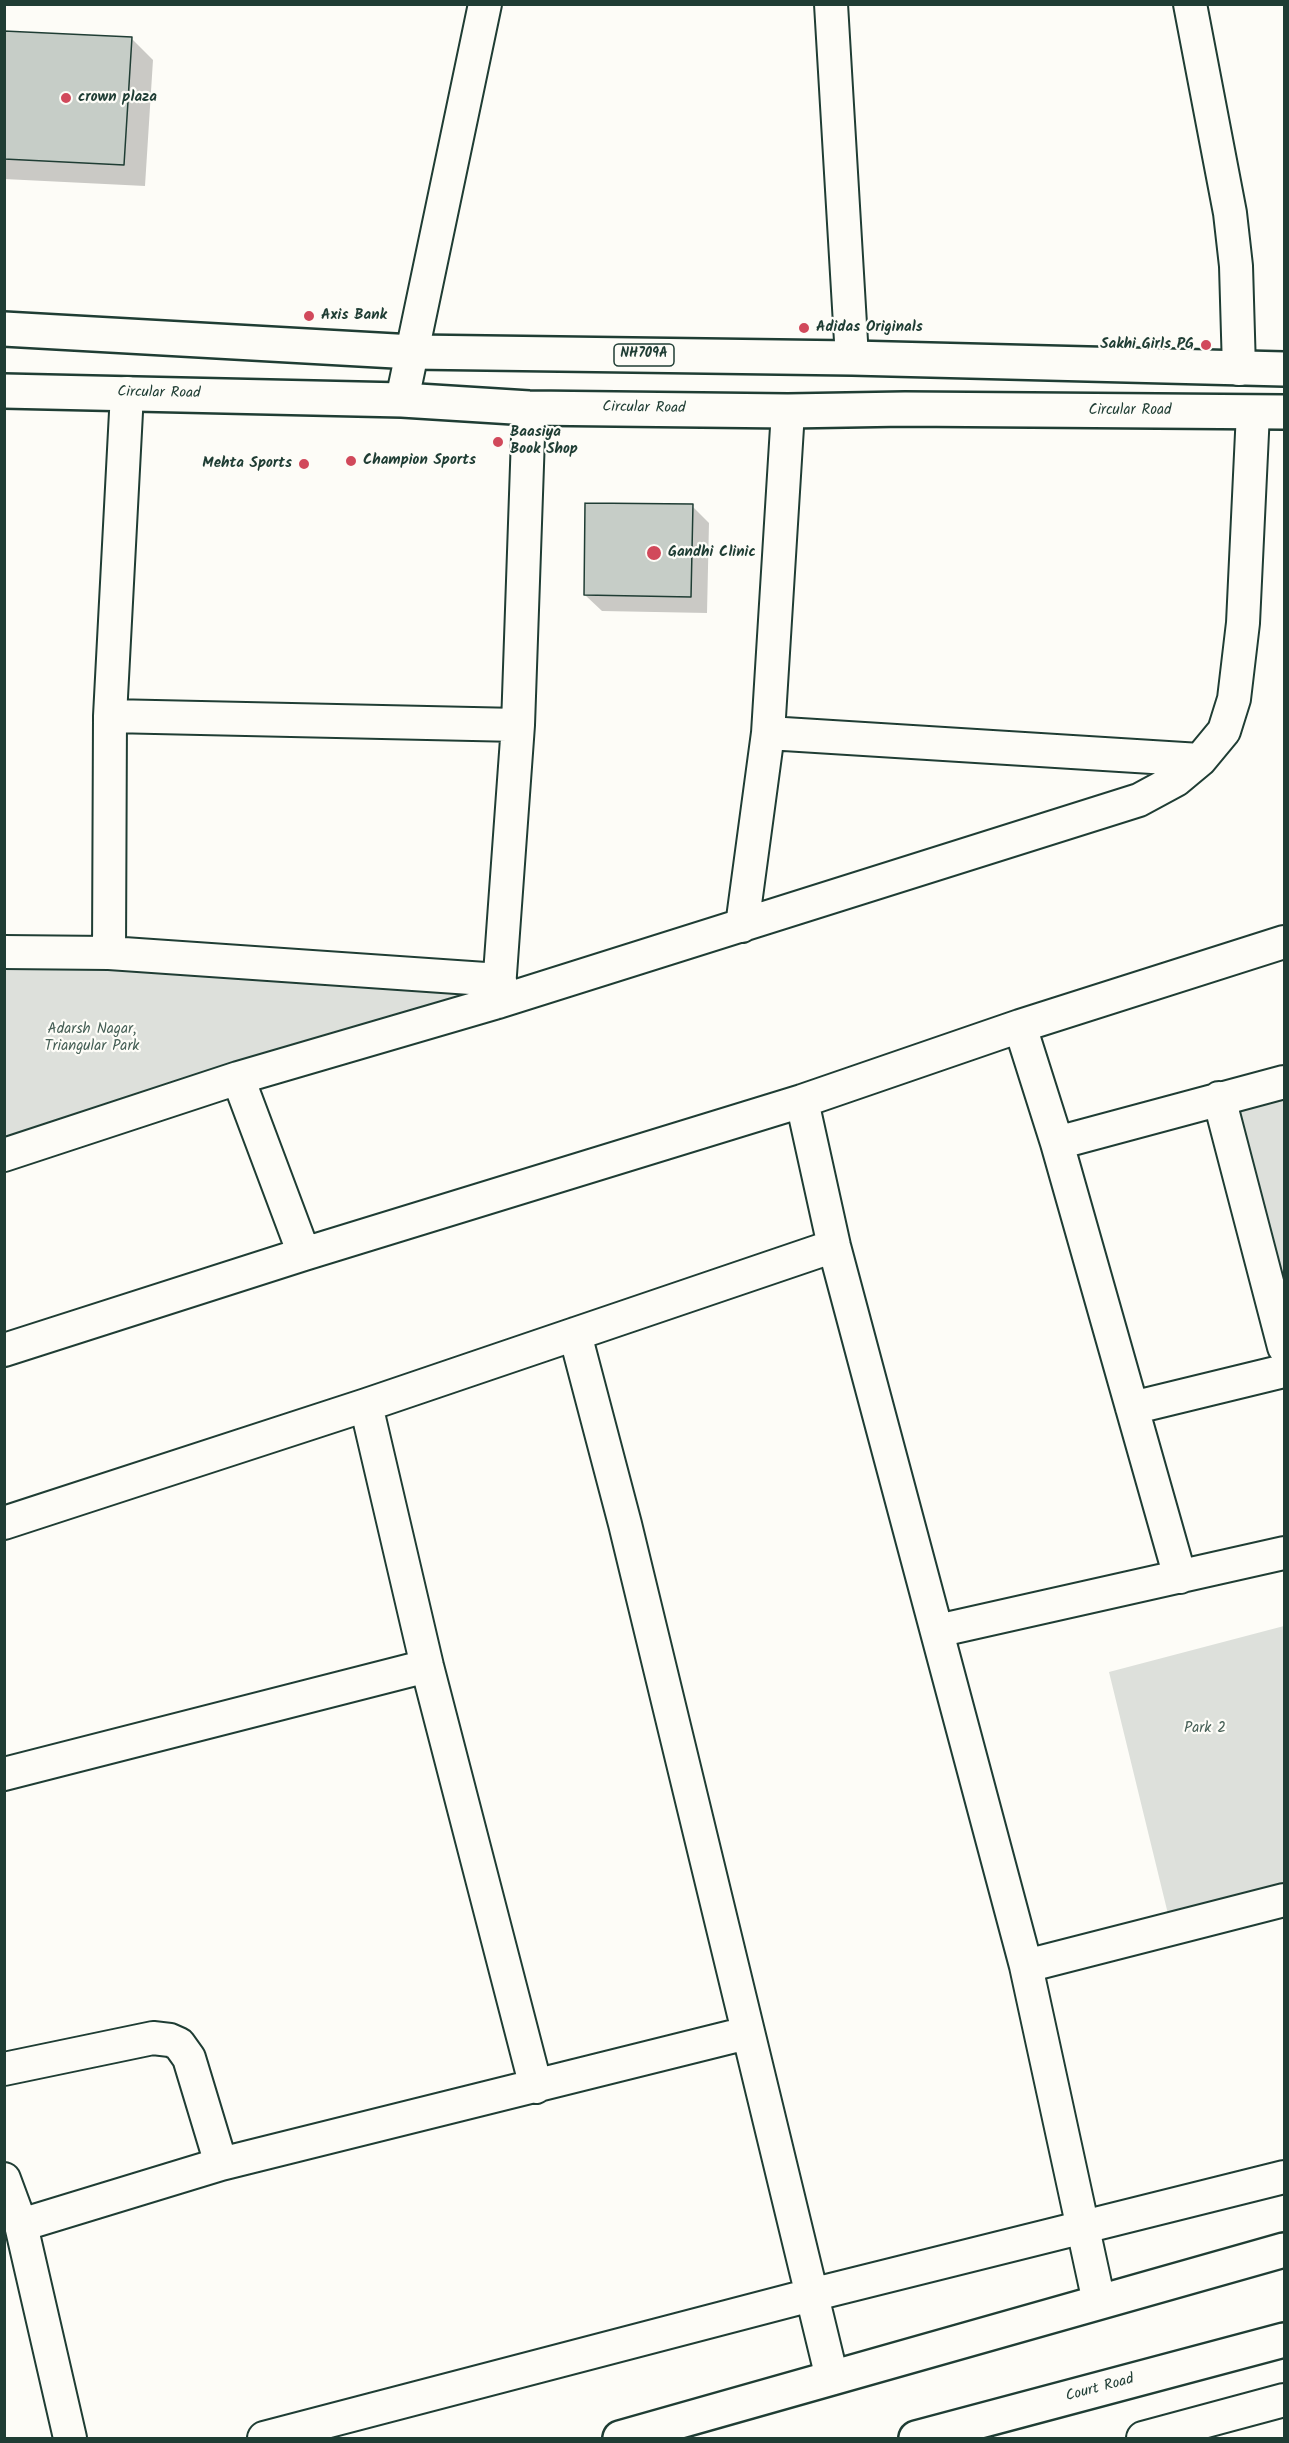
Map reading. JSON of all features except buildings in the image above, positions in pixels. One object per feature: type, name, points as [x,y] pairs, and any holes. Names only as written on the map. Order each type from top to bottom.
[{"type":"main road","name":"NH709A","points":[[4,328],[413,352],[852,358],[1284,369]]},
{"type":"main road","name":"Circular Road","points":[[4,391],[402,400],[529,408],[1269,412]]},
{"type":"main road","points":[[620,2439],[1284,2250]]},
{"type":"main road","name":"Court Road","points":[[916,2439],[1284,2340]]},
{"type":"street","points":[[402,400],[485,4]]},
{"type":"street","points":[[831,4],[852,358]]},
{"type":"street","points":[[1190,4],[1230,213],[1236,266],[1239,369]]},
{"type":"street","points":[[109,953],[110,716],[127,393]]},
{"type":"street","points":[[499,991],[519,725],[529,408]]},
{"type":"street","points":[[742,926],[768,734],[788,411]]},
{"type":"street","points":[[4,1155],[499,991],[742,926],[1139,800],[1176,780],[1200,760],[1224,731],[1234,699],[1269,412]]},
{"type":"street","points":[[110,716],[519,725]]},
{"type":"street","points":[[768,734],[1200,760]]},
{"type":"street","points":[[4,1350],[304,1254],[802,1101],[1020,1026],[1284,942]]},
{"type":"street","points":[[4,952],[109,953],[499,991]]},
{"type":"street","points":[[1020,1026],[1057,1143],[1180,1577]]},
{"type":"street","points":[[238,1078],[304,1254]]},
{"type":"street","points":[[1057,1143],[1284,1082]]},
{"type":"street","points":[[1219,1098],[1284,1347]]},
{"type":"street","points":[[802,1101],[834,1246],[1026,1966],[1099,2302]]},
{"type":"street","points":[[4,1523],[366,1405],[834,1246]]},
{"type":"street","points":[[575,1334],[625,1524],[832,2378]]},
{"type":"street","points":[[1132,1408],[1284,1371]]},
{"type":"street","points":[[366,1405],[427,1666],[536,2087]]},
{"type":"street","points":[[937,1632],[1284,1553]]},
{"type":"street","points":[[4,1774],[427,1666]]},
{"type":"street","points":[[1026,1966],[1284,1900]]},
{"type":"street","points":[[21,2225],[221,2164],[747,2033]]},
{"type":"street","points":[[4,2069],[153,2038],[170,2040],[179,2044],[189,2058],[221,2164]]},
{"type":"street","points":[[264,2439],[811,2295],[1284,2177]]},
{"type":"street","points":[[4,2178],[21,2225],[70,2439]]},
{"type":"street","points":[[1143,2439],[1182,2433],[1284,2400]]},
{"type":"green space","name":"Adarsh Nagar, Triangular Park","points":[[5,949],[500,980],[498,1002],[5,1156]]},
{"type":"green space","points":[[1284,1091],[1284,1322],[1228,1105]]},
{"type":"green space","name":"Park 2","points":[[1284,1626],[1284,1883],[1168,1914],[1109,1672]]},
{"type":"place","name":"crown plaza","points":[[66,98]]},
{"type":"place","name":"Axis Bank","points":[[309,316]]},
{"type":"place","name":"Adidas Originals","points":[[804,328]]},
{"type":"place","name":"Sakhi Girls PG","points":[[1206,345]]},
{"type":"place","name":"Baasiya Book Shop","points":[[498,442]]},
{"type":"place","name":"Champion Sports","points":[[351,461]]},
{"type":"place","name":"Mehta Sports","points":[[304,464]]},
{"type":"place","name":"Gandhi Clinic","points":[[654,553]]}]
